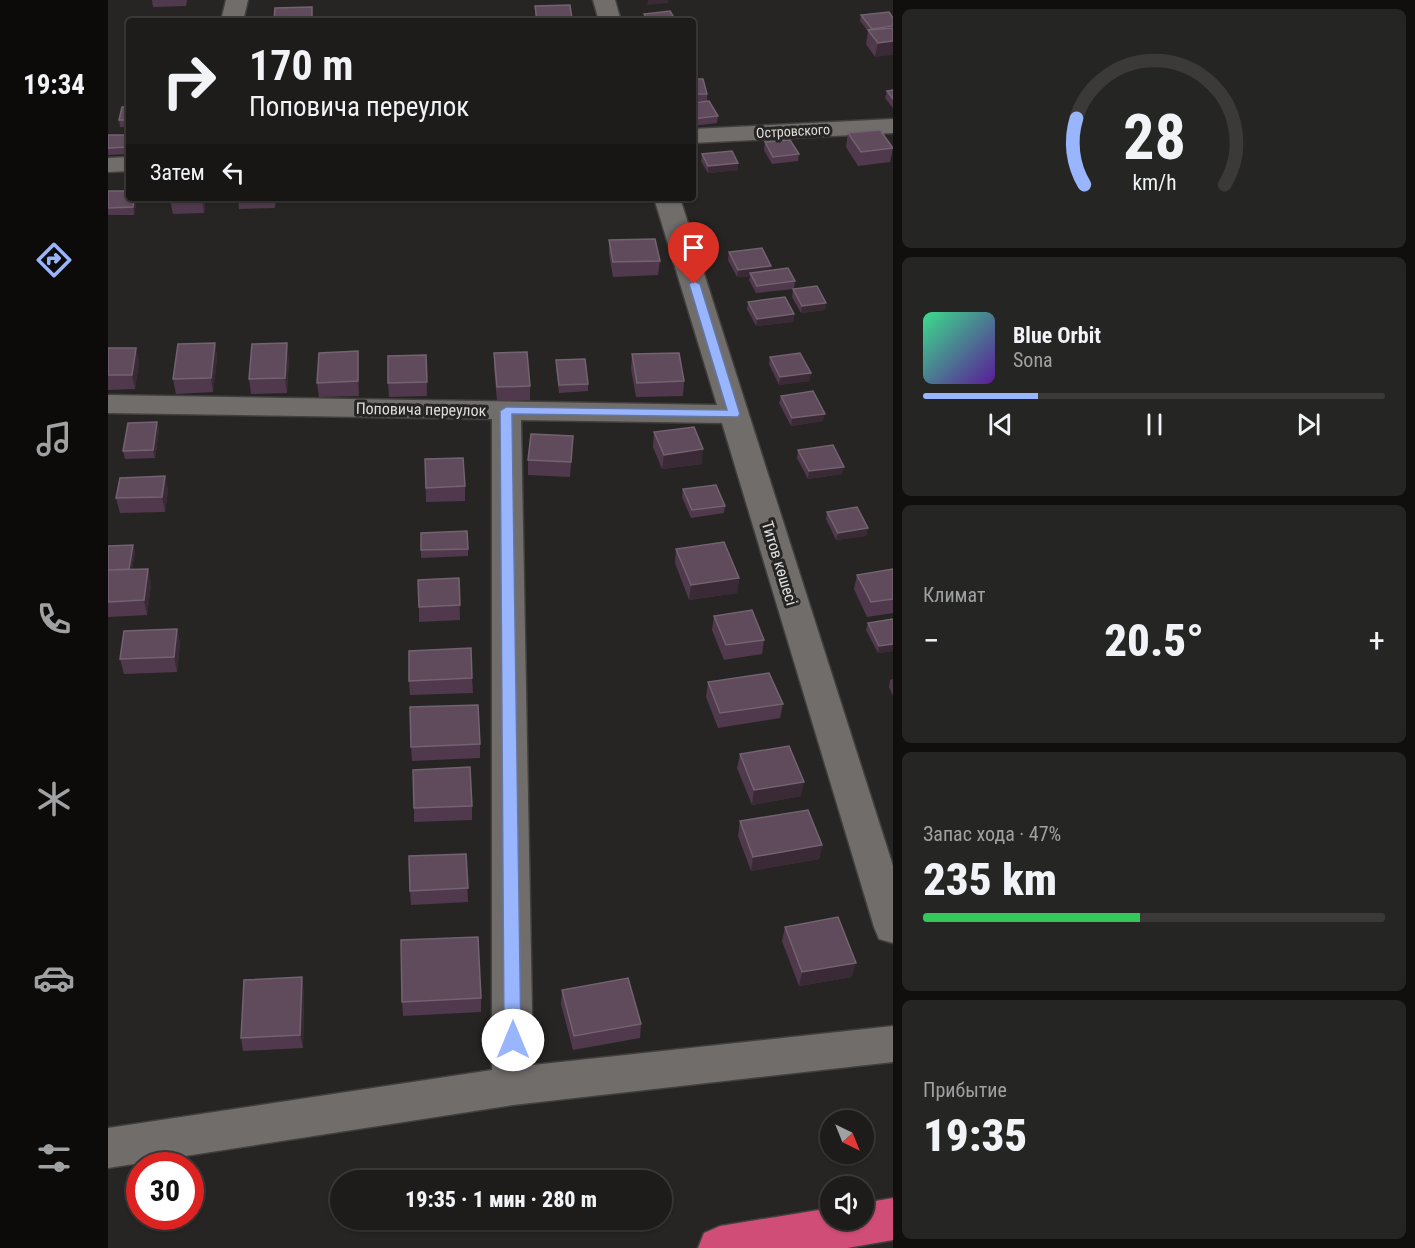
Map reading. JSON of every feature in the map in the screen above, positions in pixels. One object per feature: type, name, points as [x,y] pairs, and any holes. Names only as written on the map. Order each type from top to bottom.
[{"type":"highway","points":[[720,1248],[893,1219]]},
{"type":"street","points":[[233,18],[237,0]]},
{"type":"street","points":[[603,0],[609,18]]},
{"type":"street","name":"Островского","points":[[696,136],[893,126]]},
{"type":"street","points":[[108,165],[126,164]]},
{"type":"street","name":"Титов көшесі","points":[[669,201],[893,927]]},
{"type":"street","name":"Поповича переулок","points":[[108,404],[734,414]]},
{"type":"street","points":[[506,411],[513,1086]]},
{"type":"street","points":[[108,1148],[513,1086],[893,1044]]},
{"type":"building","points":[[570,5],[572,18],[537,18],[535,6]]},
{"type":"building","points":[[312,7],[312,18],[274,18],[275,8]]},
{"type":"building","points":[[670,11],[674,18],[646,18],[644,14]]},
{"type":"building","points":[[889,12],[893,18],[893,26],[872,29],[861,15]]},
{"type":"building","points":[[893,28],[893,41],[878,43],[868,30]]},
{"type":"building","points":[[696,79],[703,79],[707,94],[696,94]]},
{"type":"building","points":[[893,90],[893,99],[887,91]]},
{"type":"building","points":[[709,101],[718,116],[696,119],[696,103]]},
{"type":"building","points":[[122,107],[126,107],[126,120],[119,120]]},
{"type":"building","points":[[880,130],[893,148],[861,152],[848,133]]},
{"type":"building","points":[[108,135],[126,135],[126,147],[108,148]]},
{"type":"building","points":[[790,140],[799,154],[773,157],[765,142]]},
{"type":"building","points":[[732,151],[738,163],[708,166],[702,154]]},
{"type":"building","points":[[108,191],[126,191],[126,201],[134,201],[133,207],[108,208]]},
{"type":"building","points":[[655,239],[660,261],[613,262],[609,240]]},
{"type":"building","points":[[762,248],[771,266],[738,270],[729,252]]},
{"type":"building","points":[[788,268],[795,281],[757,286],[750,273]]},
{"type":"building","points":[[817,286],[826,303],[802,306],[793,289]]},
{"type":"building","points":[[785,297],[794,314],[757,319],[748,302]]},
{"type":"building","points":[[215,343],[211,378],[173,379],[178,344]]},
{"type":"building","points":[[287,343],[285,378],[249,379],[252,344]]},
{"type":"building","points":[[108,348],[136,348],[132,375],[108,375]]},
{"type":"building","points":[[358,351],[358,381],[317,383],[319,353]]},
{"type":"building","points":[[527,352],[530,386],[497,387],[494,353]]},
{"type":"building","points":[[679,353],[684,381],[637,383],[632,354]]},
{"type":"building","points":[[800,353],[811,373],[780,377],[770,357]]},
{"type":"building","points":[[426,355],[427,382],[388,383],[388,356]]},
{"type":"building","points":[[585,359],[588,384],[559,385],[556,360]]},
{"type":"building","points":[[813,391],[825,414],[792,418],[781,396]]},
{"type":"building","points":[[157,422],[153,450],[123,451],[128,423]]},
{"type":"building","points":[[694,427],[703,449],[664,455],[654,432]]},
{"type":"building","points":[[531,434],[573,436],[571,462],[528,460]]},
{"type":"building","points":[[833,445],[844,467],[809,471],[798,450]]},
{"type":"building","points":[[463,458],[465,486],[426,488],[425,459]]},
{"type":"building","points":[[165,476],[162,497],[116,498],[120,478]]},
{"type":"building","points":[[716,485],[725,506],[692,510],[683,489]]},
{"type":"building","points":[[857,507],[868,528],[838,533],[827,512]]},
{"type":"building","points":[[467,531],[468,549],[421,550],[421,533]]},
{"type":"building","points":[[724,542],[739,578],[691,585],[676,549]]},
{"type":"building","points":[[133,545],[129,569],[108,570],[108,546]]},
{"type":"building","points":[[148,569],[144,600],[108,602],[108,570]]},
{"type":"building","points":[[893,569],[893,599],[871,602],[857,575]]},
{"type":"building","points":[[459,578],[460,605],[419,607],[418,580]]},
{"type":"building","points":[[752,610],[764,640],[726,645],[714,616]]},
{"type":"building","points":[[893,619],[893,644],[879,646],[868,623]]},
{"type":"building","points":[[177,629],[174,657],[120,659],[124,631]]},
{"type":"building","points":[[471,648],[472,678],[409,681],[409,651]]},
{"type":"building","points":[[769,673],[783,704],[720,713],[708,682]]},
{"type":"building","points":[[478,705],[480,744],[411,747],[410,707]]},
{"type":"building","points":[[789,746],[804,782],[754,790],[740,754]]},
{"type":"building","points":[[470,767],[472,806],[414,808],[413,770]]},
{"type":"building","points":[[808,810],[822,845],[753,857],[740,821]]},
{"type":"building","points":[[466,854],[468,888],[410,891],[409,856]]},
{"type":"building","points":[[838,917],[856,963],[802,972],[785,927]]},
{"type":"building","points":[[478,937],[481,998],[402,1002],[401,940]]},
{"type":"building","points":[[302,977],[300,1035],[241,1038],[244,980]]},
{"type":"building","points":[[628,978],[641,1024],[574,1036],[562,990]]},
{"type":"route","points":[[513,1040],[506,411],[734,414],[694,284]]}]
